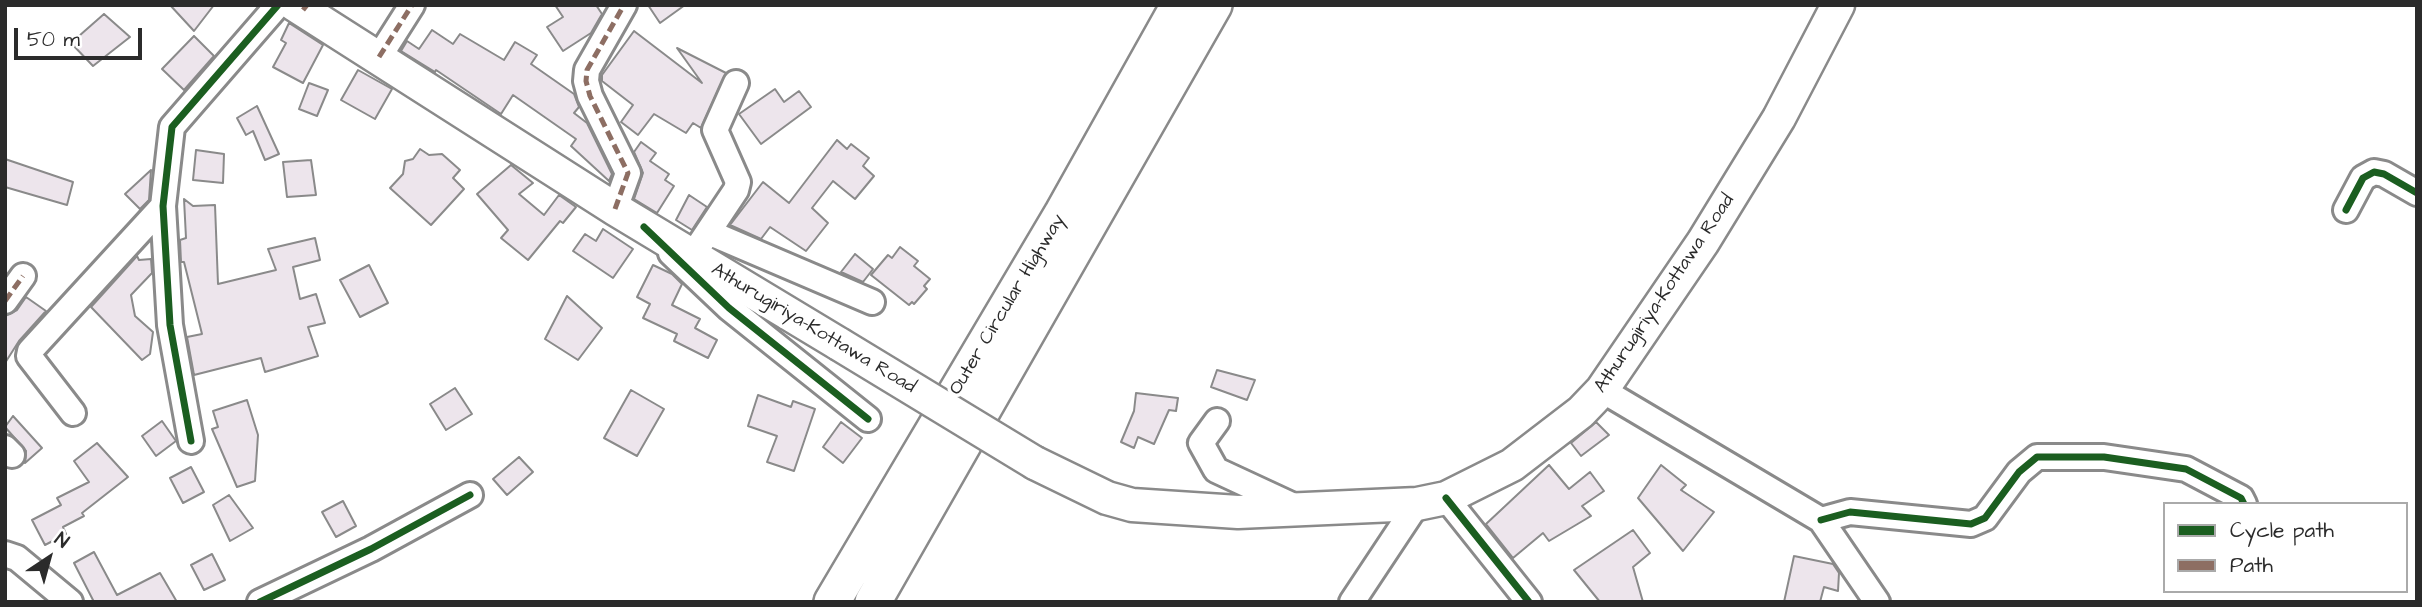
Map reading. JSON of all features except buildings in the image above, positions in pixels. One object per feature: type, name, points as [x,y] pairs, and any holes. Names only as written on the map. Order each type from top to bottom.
[{"type":"highway","name":"Outer Circular Highway","points":[[832,602],[1062,214],[1179,5]]},
{"type":"highway","name":"Outer Circular Highway","points":[[873,602],[1214,5]]},
{"type":"main road","name":"Athurugiriya-Kottawa Road","points":[[296,7],[644,227],[700,244],[839,344],[1035,463],[1107,498],[1132,505],[1238,512],[1304,511],[1431,501],[1511,465],[1572,419],[1602,390],[1710,230],[1779,118],[1838,5]]},
{"type":"street","points":[[379,57],[412,5]]},
{"type":"street","points":[[614,209],[628,173],[590,96],[586,81],[587,70],[624,5]]},
{"type":"street","points":[[191,441],[170,325],[163,206],[172,127],[296,7]]},
{"type":"street","points":[[736,83],[715,130],[738,182],[733,196],[700,244],[872,302]]},
{"type":"street","points":[[2346,210],[2362,178],[2374,172],[2384,174],[2417,192]]},
{"type":"street","points":[[73,413],[29,356],[30,351],[163,206]]},
{"type":"street","points":[[644,227],[729,308],[868,419]]},
{"type":"street","points":[[5,301],[23,276]]},
{"type":"street","points":[[1602,390],[1821,520],[1877,602]]},
{"type":"street","points":[[1217,421],[1201,443],[1216,470],[1304,511]]},
{"type":"street","points":[[5,448],[12,455],[5,454]]},
{"type":"street","points":[[1821,520],[1850,512],[1971,524],[1985,518],[2019,472],[2037,457],[2104,457],[2186,469],[2241,498],[2243,502]]},
{"type":"street","points":[[260,602],[371,549],[470,495]]},
{"type":"street","points":[[1352,602],[1431,501],[1530,602]]},
{"type":"street","points":[[5,554],[17,558],[70,602]]},
{"type":"marked path","points":[[303,10],[307,5]]},
{"type":"marked path","points":[[379,57],[412,5]]},
{"type":"marked path","points":[[615,209],[628,173],[590,96],[586,81],[587,70],[624,5]]},
{"type":"marked path","points":[[5,301],[23,276]]},
{"type":"cycle path","points":[[191,441],[170,325],[163,206],[172,127],[278,5]]},
{"type":"cycle path","points":[[2346,210],[2363,178],[2374,172],[2384,174],[2417,193]]},
{"type":"cycle path","points":[[644,227],[729,308],[868,419]]},
{"type":"cycle path","points":[[1821,520],[1850,512],[1971,524],[1985,518],[2019,472],[2037,457],[2104,457],[2186,469],[2241,498],[2243,502]]},
{"type":"cycle path","points":[[260,602],[371,549],[470,495]]},
{"type":"cycle path","points":[[1446,498],[1529,602]]}]
